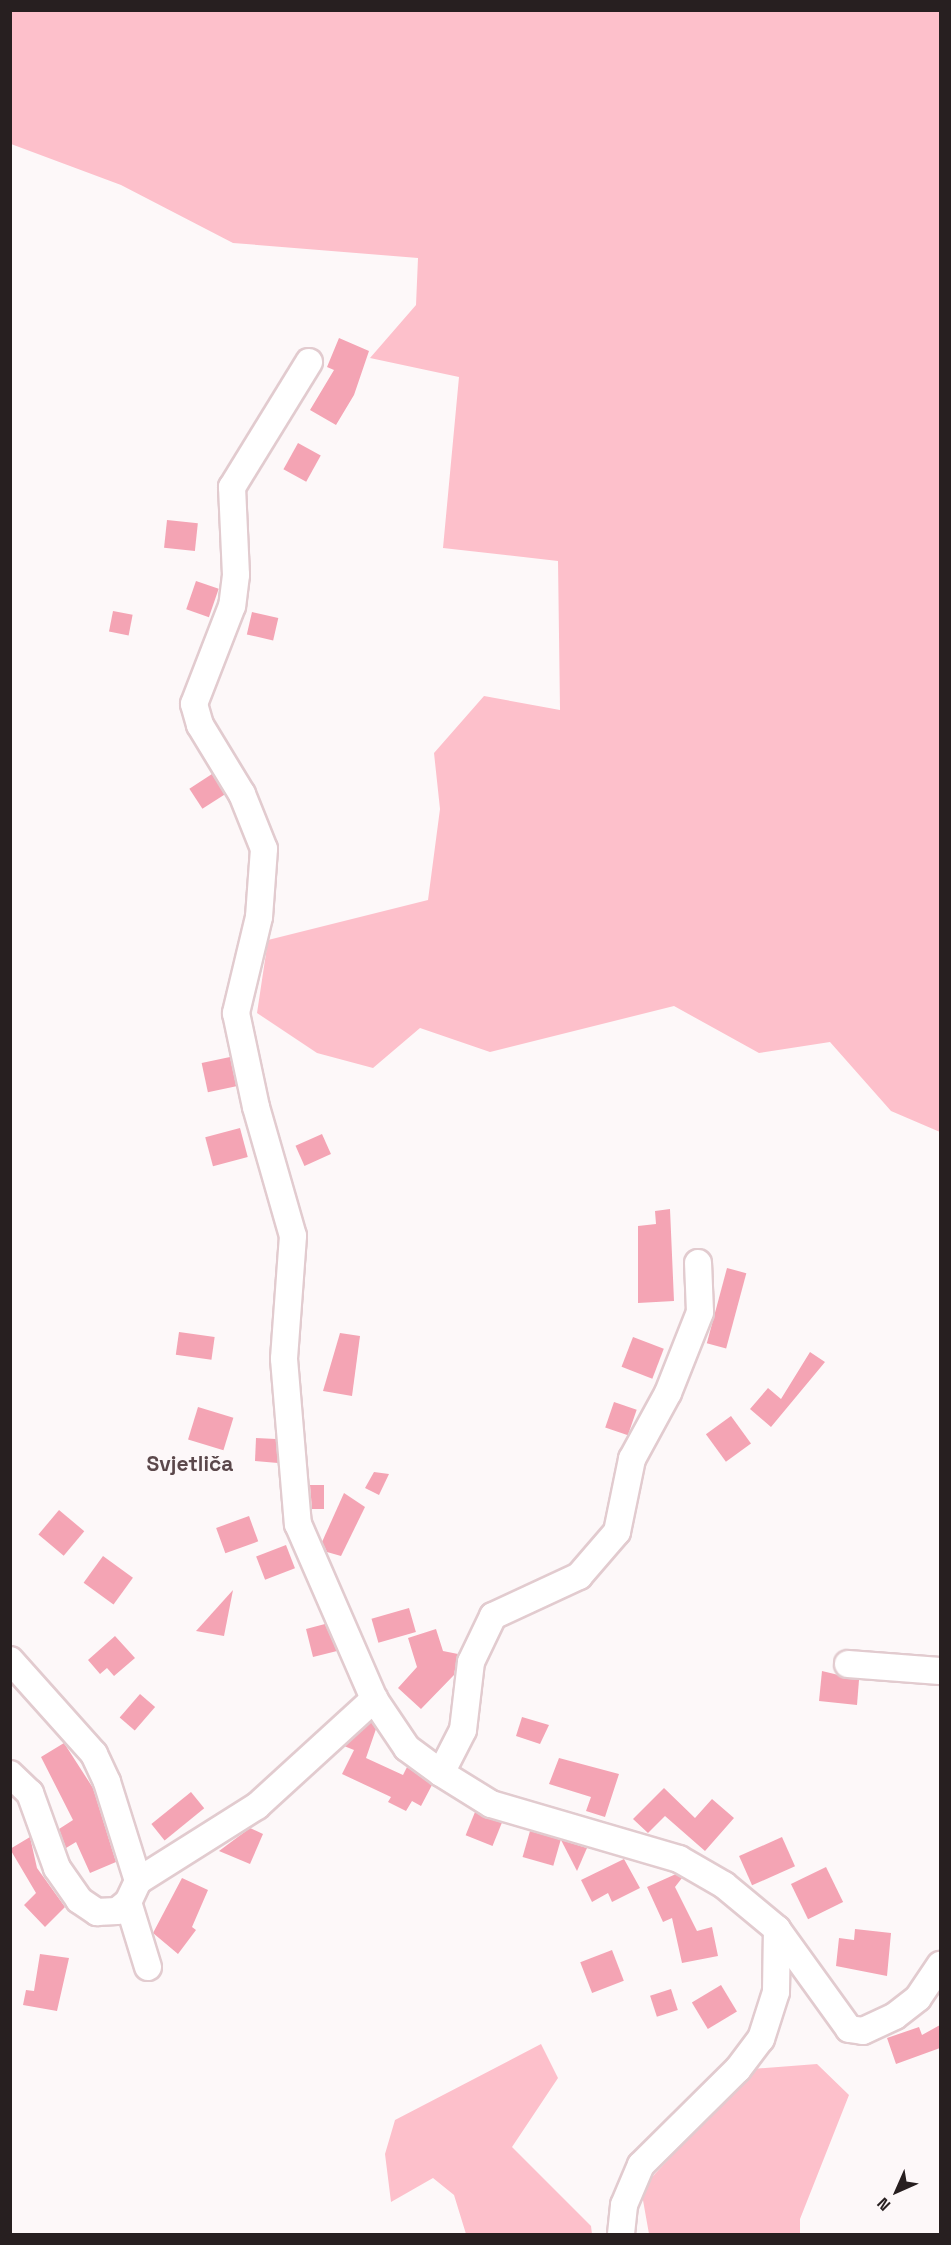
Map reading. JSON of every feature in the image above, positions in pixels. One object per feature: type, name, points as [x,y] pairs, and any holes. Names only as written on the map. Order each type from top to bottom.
[{"type":"street","points":[[309,362],[232,487],[236,575],[232,606],[194,704],[200,725],[242,794],[264,849],[259,917],[236,1013],[293,1236],[284,1359],[298,1524],[374,1699],[407,1748],[441,1773],[491,1804],[679,1859],[724,1885],[777,1929],[849,2029],[863,2031],[895,2016],[918,1998],[940,1965]]},
{"type":"street","points":[[441,1773],[463,1730],[471,1662],[493,1616],[579,1576],[617,1532],[632,1459],[668,1393],[700,1312],[698,1263]]},
{"type":"street","points":[[10,1660],[94,1754],[118,1809],[148,1967]]},
{"type":"street","points":[[848,1664],[940,1671]]},
{"type":"street","points":[[10,1774],[30,1793],[57,1868],[79,1900],[97,1912],[117,1911],[133,1891],[257,1806],[374,1699]]},
{"type":"street","points":[[621,2235],[624,2205],[641,2165],[738,2069],[761,2039],[776,1992],[777,1929]]},
{"type":"shaded area","points":[[11,10],[940,11],[940,1132],[891,1111],[830,1042],[759,1053],[674,1006],[490,1052],[420,1028],[373,1068],[317,1053],[257,1013],[268,940],[428,900],[440,809],[434,753],[484,696],[560,710],[558,561],[443,548],[459,377],[370,358],[416,305],[418,258],[233,243],[121,185],[11,144]]},
{"type":"shaded area","points":[[541,2044],[558,2078],[512,2147],[591,2226],[592,2234],[466,2234],[454,2195],[433,2178],[391,2202],[385,2154],[395,2120]]},
{"type":"shaded area","points":[[817,2064],[849,2095],[800,2219],[800,2234],[649,2234],[641,2189],[752,2069]]},
{"type":"building","points":[[339,338],[369,351],[354,395],[336,425],[310,410],[334,370],[327,367]]},
{"type":"building","points":[[298,443],[321,456],[306,482],[283,469]]},
{"type":"building","points":[[167,520],[198,523],[195,551],[164,548]]},
{"type":"building","points":[[196,581],[219,589],[209,617],[186,609]]},
{"type":"building","points":[[113,611],[133,615],[129,635],[109,632]]},
{"type":"building","points":[[252,612],[278,618],[273,640],[247,634]]},
{"type":"building","points":[[212,774],[225,794],[202,809],[189,789]]},
{"type":"building","points":[[230,1057],[236,1086],[208,1092],[202,1063]]},
{"type":"building","points":[[240,1128],[248,1157],[213,1166],[205,1137]]},
{"type":"building","points":[[322,1134],[331,1154],[304,1166],[296,1146]]},
{"type":"building","points":[[670,1209],[674,1301],[638,1303],[638,1226],[656,1224],[655,1211]]},
{"type":"building","points":[[727,1268],[746,1273],[726,1349],[707,1343]]},
{"type":"building","points":[[179,1332],[215,1337],[211,1360],[176,1355]]},
{"type":"building","points":[[340,1333],[360,1336],[352,1396],[323,1391]]},
{"type":"building","points":[[633,1337],[664,1349],[652,1379],[622,1367]]},
{"type":"building","points":[[810,1352],[825,1362],[771,1427],[750,1409],[768,1388],[781,1399]]},
{"type":"building","points":[[614,1402],[637,1410],[628,1435],[605,1428]]},
{"type":"building","points":[[198,1407],[233,1418],[223,1450],[188,1440]]},
{"type":"building","points":[[731,1416],[751,1444],[726,1462],[706,1434]]},
{"type":"building","points":[[256,1438],[276,1439],[278,1463],[255,1461]]},
{"type":"building","points":[[374,1472],[389,1474],[379,1495],[365,1488]]},
{"type":"building","points":[[310,1485],[324,1485],[324,1509],[312,1509]]},
{"type":"building","points":[[344,1493],[365,1507],[341,1556],[327,1552],[322,1542]]},
{"type":"building","points":[[59,1510],[84,1531],[64,1556],[38,1535]]},
{"type":"building","points":[[249,1516],[258,1541],[225,1553],[216,1528]]},
{"type":"building","points":[[286,1545],[295,1568],[265,1580],[256,1556]]},
{"type":"building","points":[[103,1556],[133,1578],[114,1604],[84,1583]]},
{"type":"building","points":[[233,1590],[224,1636],[196,1631]]},
{"type":"building","points":[[409,1608],[416,1632],[378,1643],[372,1619]]},
{"type":"building","points":[[325,1624],[337,1651],[313,1657],[306,1629]]},
{"type":"building","points":[[436,1629],[443,1651],[458,1654],[454,1675],[421,1709],[398,1688],[417,1667],[408,1638]]},
{"type":"building","points":[[115,1636],[135,1658],[114,1676],[107,1668],[100,1674],[88,1660]]},
{"type":"building","points":[[822,1671],[859,1680],[857,1705],[819,1701]]},
{"type":"building","points":[[140,1694],[155,1707],[135,1731],[120,1717]]},
{"type":"building","points":[[522,1717],[549,1725],[540,1744],[516,1736]]},
{"type":"building","points":[[371,1722],[376,1729],[366,1758],[403,1775],[407,1767],[432,1785],[421,1806],[412,1801],[406,1811],[388,1802],[391,1797],[342,1774],[354,1750],[344,1746]]},
{"type":"building","points":[[64,1743],[93,1788],[116,1862],[90,1873],[76,1842],[66,1848],[59,1829],[73,1820],[41,1757]]},
{"type":"building","points":[[559,1758],[619,1774],[605,1817],[586,1811],[591,1797],[549,1784]]},
{"type":"building","points":[[664,1788],[695,1818],[712,1799],[734,1818],[705,1851],[665,1816],[648,1833],[633,1819]]},
{"type":"building","points":[[191,1792],[204,1808],[165,1840],[151,1824]]},
{"type":"building","points":[[475,1812],[502,1823],[493,1846],[466,1835]]},
{"type":"building","points":[[250,1828],[263,1834],[250,1864],[219,1851]]},
{"type":"building","points":[[530,1831],[561,1840],[553,1866],[523,1857]]},
{"type":"building","points":[[30,1837],[37,1868],[65,1907],[45,1927],[24,1905],[36,1893],[10,1849]]},
{"type":"building","points":[[782,1837],[795,1866],[752,1885],[739,1856]]},
{"type":"building","points":[[561,1840],[587,1848],[577,1871]]},
{"type":"building","points":[[624,1859],[640,1888],[612,1902],[608,1893],[592,1902],[581,1880]]},
{"type":"building","points":[[826,1867],[843,1902],[808,1919],[791,1884]]},
{"type":"building","points":[[676,1874],[682,1878],[675,1887],[697,1931],[712,1927],[718,1956],[682,1963],[672,1918],[663,1922],[647,1887]]},
{"type":"building","points":[[182,1878],[208,1890],[192,1927],[196,1930],[178,1954],[153,1933]]},
{"type":"building","points":[[855,1929],[891,1933],[887,1976],[836,1966],[839,1938],[854,1940]]},
{"type":"building","points":[[612,1950],[624,1981],[592,1993],[580,1962]]},
{"type":"building","points":[[40,1954],[69,1958],[57,2011],[23,2005],[26,1990],[34,1991]]},
{"type":"building","points":[[721,1985],[737,2012],[708,2029],[692,2003]]},
{"type":"building","points":[[671,1989],[678,2010],[657,2017],[650,1996]]},
{"type":"building","points":[[940,2025],[940,2048],[896,2064],[887,2038],[919,2027],[922,2035]]},
{"type":"district","name":"Svjetliča","points":[[190,1464]]}]
